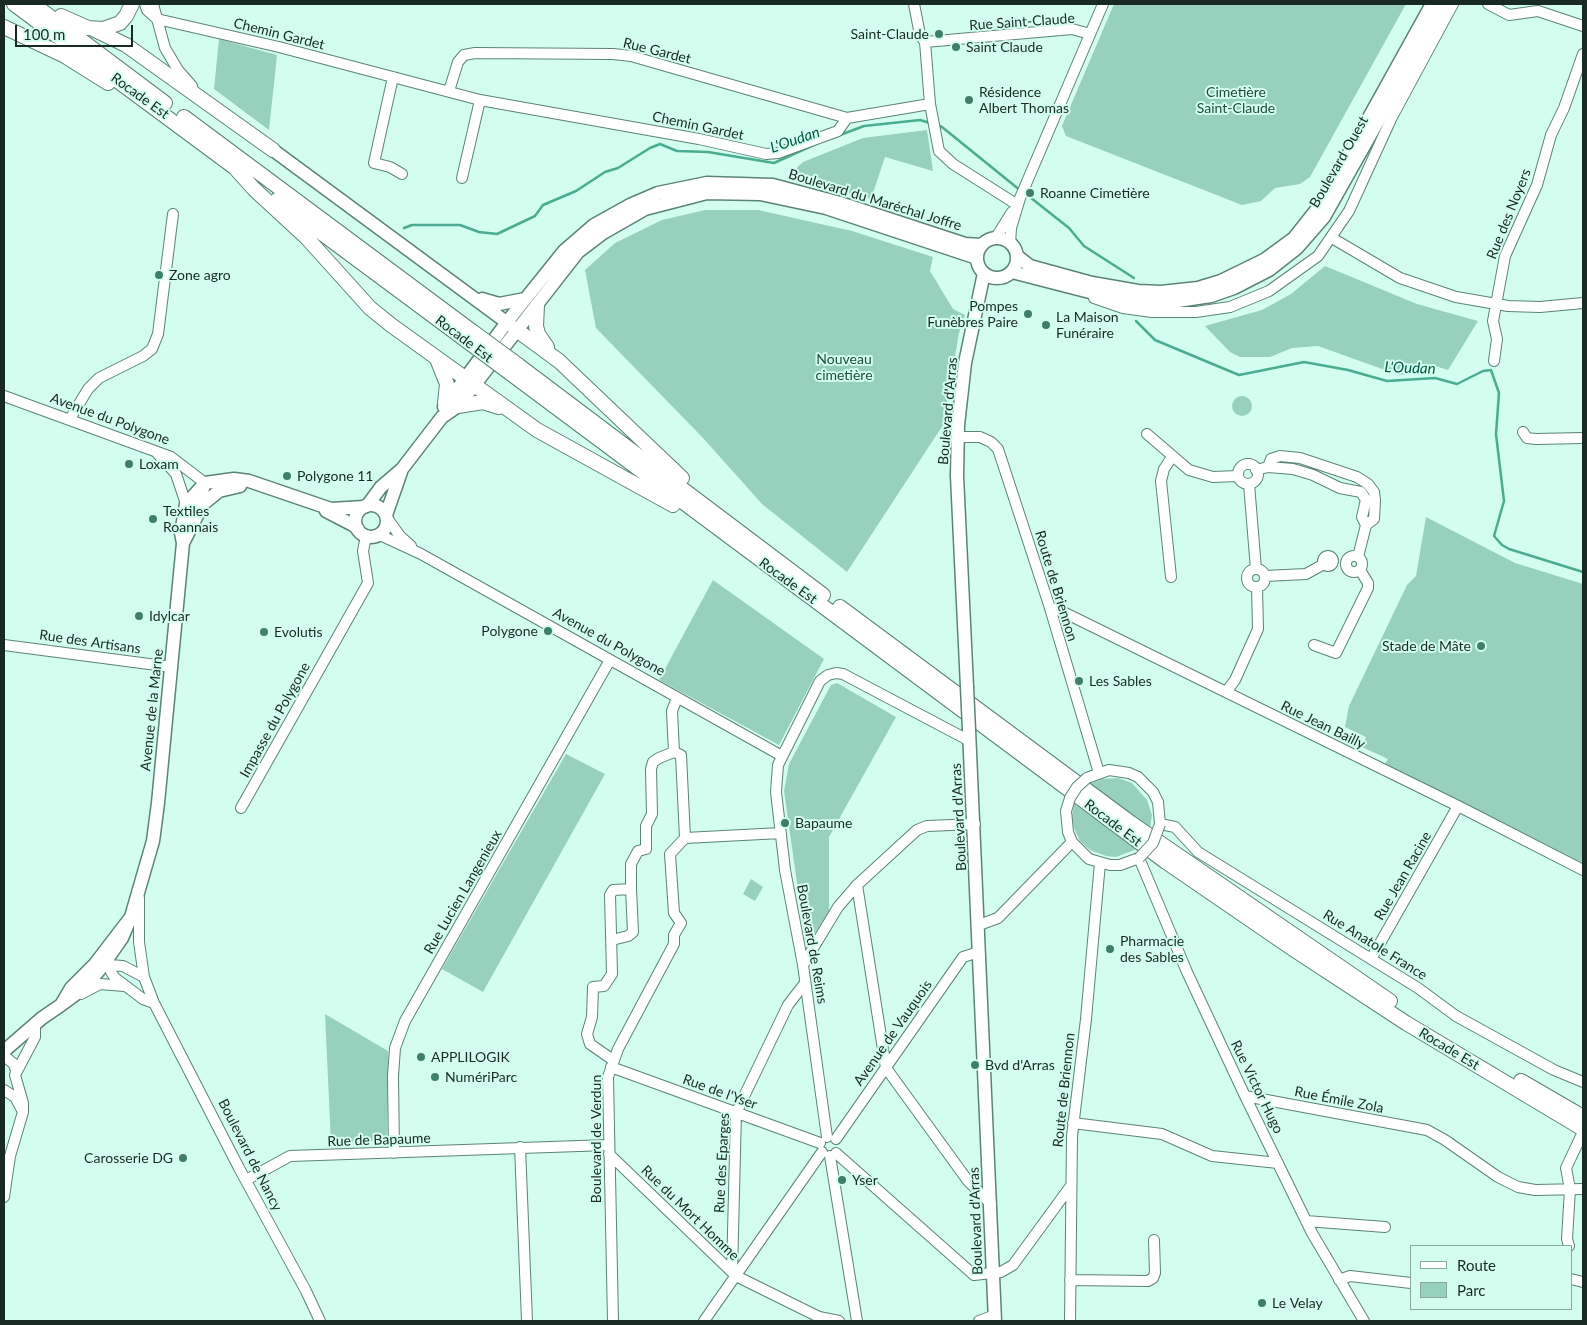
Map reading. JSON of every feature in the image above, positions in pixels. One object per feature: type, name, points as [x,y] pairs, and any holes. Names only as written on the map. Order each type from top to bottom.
[{"type":"highway","name":"Rocade Est","points":[[14,4],[236,169],[258,183]]},
{"type":"highway","name":"Rocade Est","points":[[34,4],[281,201],[734,528],[1131,823],[1292,936],[1411,1015],[1583,1117]]},
{"type":"highway","points":[[44,4],[66,19],[126,45],[273,150]]},
{"type":"highway","points":[[95,30],[112,27],[120,22],[126,16],[132,4]]},
{"type":"highway","points":[[5,26],[64,56],[146,108],[157,109]]},
{"type":"highway","points":[[281,201],[306,237],[370,308],[471,381],[504,409],[561,444],[632,481],[686,514],[703,518]]},
{"type":"highway","points":[[531,302],[538,334],[559,361],[668,467],[728,517],[734,528]]},
{"type":"highway","points":[[518,331],[559,361]]},
{"type":"highway","points":[[436,356],[447,384],[448,409],[483,402],[504,409]]},
{"type":"highway","name":"Rocade Est","points":[[514,369],[703,518],[1166,862],[1293,949],[1406,1022],[1583,1130]]},
{"type":"main road","name":"Boulevard Ouest","points":[[1012,272],[1054,276],[1138,291],[1174,292],[1221,282],[1272,255],[1294,238],[1321,204],[1432,4]]},
{"type":"main road","name":"Boulevard Ouest","points":[[1017,256],[1030,266],[1109,298],[1139,302],[1171,302],[1211,296],[1234,288],[1269,270],[1297,248],[1324,217],[1340,193],[1444,4]]},
{"type":"main road","points":[[273,150],[518,331]]},
{"type":"main road","name":"Boulevard du Maréchal Joffre","points":[[365,506],[381,487],[402,469],[471,381],[518,331],[531,302],[553,262],[594,225],[642,199],[658,193],[707,182],[752,183],[800,190],[965,244],[982,245]]},
{"type":"main road","name":"Boulevard du Maréchal Joffre","points":[[471,381],[507,322],[531,302],[578,252],[603,233],[645,209],[680,198],[708,193],[760,194],[784,198],[826,208],[977,258]]},
{"type":"main road","points":[[994,239],[1010,244],[1017,256],[1016,266],[1012,272],[997,278],[984,273],[977,258],[982,245],[994,239]]},
{"type":"main road","points":[[436,269],[485,301],[499,304],[531,302]]},
{"type":"main road","name":"Boulevard d'Arras","points":[[984,273],[978,313],[965,363],[957,485],[975,824],[995,1318]]},
{"type":"main road","name":"Boulevard d'Arras","points":[[978,313],[997,278]]},
{"type":"main road","name":"Boulevard du Maréchal Joffre","points":[[387,516],[402,469]]},
{"type":"main road","points":[[186,504],[205,483],[234,479],[249,481],[315,505],[346,520],[362,533],[380,535],[385,529],[387,516],[380,507],[365,506],[343,509],[315,505]]},
{"type":"main road","points":[[183,543],[202,504],[219,491],[234,486],[262,487]]},
{"type":"main road","name":"Avenue de la Marne","points":[[4,1051],[35,1024],[82,989],[122,938],[139,895],[153,841],[158,803],[183,543],[180,533],[186,504]]},
{"type":"main road","points":[[362,533],[356,518],[365,506]]},
{"type":"main road","name":"Avenue de la Marne","points":[[61,1005],[71,988],[106,960]]},
{"type":"street","points":[[146,4],[147,10],[157,19]]},
{"type":"street","points":[[153,4],[164,48],[183,77],[273,150]]},
{"type":"street","points":[[914,4],[920,35],[925,42],[931,109],[939,151],[953,164],[1018,201]]},
{"type":"street","points":[[994,239],[1018,201],[1103,4]]},
{"type":"street","points":[[1054,276],[1131,310],[1180,313],[1212,310],[1237,305],[1269,291],[1318,256],[1350,212],[1392,117],[1453,4]]},
{"type":"street","points":[[1488,4],[1509,14],[1538,11],[1583,26]]},
{"type":"street","name":"Chemin Gardet","points":[[157,19],[480,100],[699,138],[766,154],[778,153],[838,131],[847,118]]},
{"type":"street","name":"Rue Saint-Claude","points":[[925,42],[1072,29],[1090,34]]},
{"type":"street","name":"Rue Gardet","points":[[449,91],[458,62],[464,55],[475,53],[613,54],[631,56],[847,118]]},
{"type":"street","name":"Rue des Noyers","points":[[1494,361],[1497,339],[1493,321],[1503,262],[1508,246],[1538,185],[1551,135],[1580,74],[1583,54]]},
{"type":"street","points":[[393,77],[374,163],[390,167],[402,174]]},
{"type":"street","points":[[462,178],[480,100]]},
{"type":"street","points":[[847,118],[931,109]]},
{"type":"street","points":[[1010,244],[1018,201]]},
{"type":"street","points":[[70,419],[88,389],[99,378],[143,356],[152,348],[158,334],[173,214]]},
{"type":"street","points":[[1332,238],[1371,263],[1412,283],[1456,298],[1496,304],[1540,307],[1583,303]]},
{"type":"street","name":"Avenue du Polygone","points":[[4,396],[171,457],[205,483]]},
{"type":"street","points":[[1523,432],[1527,438],[1536,439],[1583,438]]},
{"type":"street","points":[[1147,434],[1189,470],[1206,475],[1238,476]]},
{"type":"street","name":"Route de Briennon","points":[[959,437],[980,437],[991,442],[998,449],[1050,608],[1099,773]]},
{"type":"street","points":[[152,449],[176,474],[186,504]]},
{"type":"street","points":[[1268,467],[1271,459],[1280,456],[1300,458],[1357,477],[1368,484],[1374,492],[1376,513],[1374,518],[1366,525],[1358,557],[1362,565],[1360,570],[1368,583],[1368,588],[1336,653],[1314,645]]},
{"type":"street","points":[[1171,577],[1161,481],[1164,469],[1172,457]]},
{"type":"street","points":[[1244,465],[1252,465],[1256,470],[1255,480],[1249,484],[1242,482],[1238,476],[1239,469],[1244,465]]},
{"type":"street","points":[[1256,470],[1268,467],[1293,469],[1312,475],[1340,488],[1361,492],[1366,500],[1362,517],[1366,525]]},
{"type":"street","points":[[183,543],[190,515],[203,494],[205,483]]},
{"type":"street","points":[[1249,484],[1256,569]]},
{"type":"street","name":"Avenue du Polygone","points":[[387,516],[400,536],[421,554]]},
{"type":"street","name":"Impasse du Polygone","points":[[241,808],[368,583],[362,533]]},
{"type":"street","name":"Avenue du Polygone","points":[[380,535],[421,554],[782,756]]},
{"type":"street","points":[[1265,576],[1306,574],[1328,562],[1347,562],[1352,557],[1358,557]]},
{"type":"street","points":[[1347,562],[1347,567],[1351,572],[1360,570]]},
{"type":"street","points":[[1256,569],[1261,570],[1265,576],[1264,583],[1257,587],[1250,585],[1247,578],[1250,571],[1256,569]]},
{"type":"street","points":[[1226,692],[1239,673],[1258,629],[1257,587]]},
{"type":"street","name":"Rue Jean Bailly","points":[[1050,608],[1059,610],[1458,806],[1583,870]]},
{"type":"street","name":"Rue des Artisans","points":[[4,645],[172,667]]},
{"type":"street","name":"Rue Lucien Langenieux","points":[[394,1153],[393,1076],[395,1048],[405,1022],[610,660]]},
{"type":"street","name":"Boulevard de Reims","points":[[857,1321],[781,833],[775,775],[782,756],[820,682],[828,675],[843,674],[969,736]]},
{"type":"street","points":[[674,752],[672,711],[677,698]]},
{"type":"street","points":[[631,889],[613,890],[610,894],[612,940],[628,936],[633,932],[631,864],[638,852],[646,849],[646,826],[652,814],[651,768],[653,762],[674,752],[681,755],[685,838],[781,833]]},
{"type":"street","points":[[1109,770],[1129,773],[1146,784],[1158,802],[1160,824],[1153,843],[1139,858],[1120,864],[1100,863],[1084,855],[1072,842],[1067,827],[1066,811],[1070,798],[1077,787],[1087,778],[1099,773],[1109,770]]},
{"type":"street","name":"Rue Jean Racine","points":[[1371,959],[1458,806]]},
{"type":"street","points":[[803,965],[838,907],[857,885],[917,830],[927,826],[975,824]]},
{"type":"street","name":"Rue Anatole France","points":[[1160,824],[1175,827],[1198,852],[1418,988],[1456,1016],[1554,1070],[1583,1082]]},
{"type":"street","name":"Boulevard de Verdun","points":[[614,1321],[608,1150],[612,1064],[674,944],[674,935],[681,923],[674,913],[670,854],[685,838]]},
{"type":"street","points":[[979,925],[998,918],[1072,842]]},
{"type":"street","name":"Rue Victor Hugo","points":[[1139,858],[1186,972],[1245,1096],[1306,1221],[1364,1321]]},
{"type":"street","name":"Route de Briennon","points":[[1070,1321],[1070,1187],[1073,1123],[1086,1019],[1100,863]]},
{"type":"street","points":[[857,885],[886,1068],[968,1181],[991,1204]]},
{"type":"street","name":"Boulevard de Nancy","points":[[139,895],[139,942],[144,977],[154,1003],[320,1321]]},
{"type":"street","name":"Rue de l'Yser","points":[[612,940],[612,974],[604,986],[593,987],[592,1017],[587,1034],[590,1044],[612,1064],[829,1147],[974,1275],[993,1273]]},
{"type":"street","name":"Avenue de Vauquois","points":[[704,1321],[734,1274],[829,1147],[963,957],[979,952]]},
{"type":"street","points":[[106,960],[144,977]]},
{"type":"street","points":[[85,975],[106,960]]},
{"type":"street","points":[[106,960],[111,972],[125,986],[154,1003]]},
{"type":"street","name":"Rue des Eparges","points":[[734,1274],[736,1113],[788,1005],[805,983]]},
{"type":"street","points":[[61,1005],[100,984],[125,986]]},
{"type":"street","points":[[4,1197],[10,1156],[23,1112],[23,1103],[14,1075],[35,1037],[35,1024]]},
{"type":"street","points":[[4,1056],[14,1064],[16,1071]]},
{"type":"street","points":[[4,1090],[15,1098],[23,1112]]},
{"type":"street","name":"Rue Émile Zola","points":[[1245,1096],[1427,1130],[1445,1140],[1498,1177],[1518,1187],[1535,1190],[1583,1189]]},
{"type":"street","points":[[1073,1123],[1162,1134],[1212,1156],[1278,1163]]},
{"type":"street","points":[[1569,1245],[1567,1239],[1570,1189],[1566,1168],[1583,1130]]},
{"type":"street","points":[[520,1147],[527,1321]]},
{"type":"street","name":"Rue de Bapaume","points":[[246,1180],[290,1156],[520,1147],[608,1150]]},
{"type":"street","name":"Rue du Mort Homme","points":[[608,1150],[734,1274],[819,1318],[839,1321]]},
{"type":"street","points":[[993,1273],[1001,1272],[1013,1266],[1070,1187]]},
{"type":"street","points":[[1306,1221],[1385,1227]]},
{"type":"street","points":[[1070,1280],[1148,1280],[1153,1278],[1155,1273],[1154,1240]]},
{"type":"street","points":[[1339,1280],[1350,1276],[1410,1283]]},
{"type":"street","points":[[979,1321],[995,1318]]},
{"type":"green space","name":"Cimetière Saint-Claude","points":[[1114,4],[1406,4],[1310,177],[1300,184],[1275,188],[1261,201],[1242,205],[1066,136],[1062,126]]},
{"type":"green space","points":[[219,39],[277,55],[269,130],[214,89]]},
{"type":"green space","points":[[927,130],[933,171],[885,157],[871,199],[787,177],[803,162],[863,138]]},
{"type":"green space","name":"Nouveau cimetière","points":[[705,210],[758,210],[852,231],[933,257],[930,271],[953,309],[965,315],[959,333],[943,425],[847,572],[762,504],[703,438],[596,328],[585,270],[615,243],[662,220]]},
{"type":"green space","points":[[1325,266],[1417,304],[1478,321],[1448,370],[1435,366],[1428,371],[1399,375],[1318,346],[1292,348],[1270,357],[1240,357],[1230,352],[1205,326],[1262,310],[1291,294]]},
{"type":"green space","points":[[1238,396],[1246,396],[1252,402],[1252,410],[1246,416],[1238,416],[1232,410],[1232,402]]},
{"type":"green space","name":"Stade de Mâte","points":[[1426,517],[1515,563],[1583,584],[1583,864],[1385,764],[1388,759],[1362,747],[1366,737],[1345,727],[1349,706],[1407,585],[1416,576]]},
{"type":"green space","points":[[713,580],[824,659],[779,745],[659,680]]},
{"type":"green space","points":[[837,683],[896,717],[829,837],[829,911],[806,947],[784,791],[789,764],[831,685]]},
{"type":"green space","points":[[566,754],[605,774],[483,992],[442,969]]},
{"type":"green space","points":[[1118,778],[1132,783],[1147,800],[1152,815],[1150,829],[1090,784],[1102,779]]},
{"type":"green space","points":[[1074,804],[1137,849],[1116,857],[1106,856],[1090,850],[1080,841],[1074,828],[1072,816]]},
{"type":"green space","points":[[751,879],[763,887],[755,901],[743,894]]},
{"type":"green space","points":[[325,1014],[388,1051],[387,1141],[331,1143]]},
{"type":"waterway","name":"L'Oudan","points":[[840,135],[864,126],[920,120],[930,123]]},
{"type":"waterway","name":"L'Oudan","points":[[937,125],[942,127],[1021,191]]},
{"type":"waterway","name":"L'Oudan","points":[[404,228],[412,225],[460,225],[479,232],[497,234],[535,216],[543,205],[576,191],[605,172],[618,168],[660,144],[677,151],[708,152],[774,163],[816,144]]},
{"type":"waterway","name":"L'Oudan","points":[[1026,194],[1069,228],[1084,246],[1134,278]]},
{"type":"waterway","name":"L'Oudan","points":[[1136,321],[1155,340],[1239,375],[1304,362],[1348,370],[1387,381],[1435,378],[1457,384],[1483,371],[1491,370],[1499,393],[1496,434],[1504,501],[1494,536],[1502,545],[1509,549],[1583,572]]},
{"type":"place","name":"Saint-Claude","points":[[939,34]]},
{"type":"place","name":"Saint Claude","points":[[956,47]]},
{"type":"place","name":"Résidence Albert Thomas","points":[[969,100]]},
{"type":"place","name":"Roanne Cimetière","points":[[1030,193]]},
{"type":"place","name":"Zone agro","points":[[159,275]]},
{"type":"place","name":"Pompes Funèbres Paire","points":[[1028,314]]},
{"type":"place","name":"La Maison Funéraire","points":[[1046,325]]},
{"type":"place","name":"Loxam","points":[[129,464]]},
{"type":"place","name":"Polygone 11","points":[[287,476]]},
{"type":"place","name":"Textiles Roannais","points":[[153,519]]},
{"type":"place","name":"Idylcar","points":[[139,616]]},
{"type":"place","name":"Polygone","points":[[548,631]]},
{"type":"place","name":"Evolutis","points":[[264,632]]},
{"type":"place","name":"Stade de Mâte","points":[[1481,646]]},
{"type":"place","name":"Les Sables","points":[[1079,681]]},
{"type":"place","name":"Bapaume","points":[[785,823]]},
{"type":"place","name":"Pharmacie des Sables","points":[[1110,949]]},
{"type":"place","name":"APPLILOGIK","points":[[421,1057]]},
{"type":"place","name":"Bvd d'Arras","points":[[975,1065]]},
{"type":"place","name":"NumériParc","points":[[435,1077]]},
{"type":"place","name":"Carosserie DG","points":[[183,1158]]},
{"type":"place","name":"Yser","points":[[842,1180]]},
{"type":"place","name":"Le Velay","points":[[1262,1303]]}]
